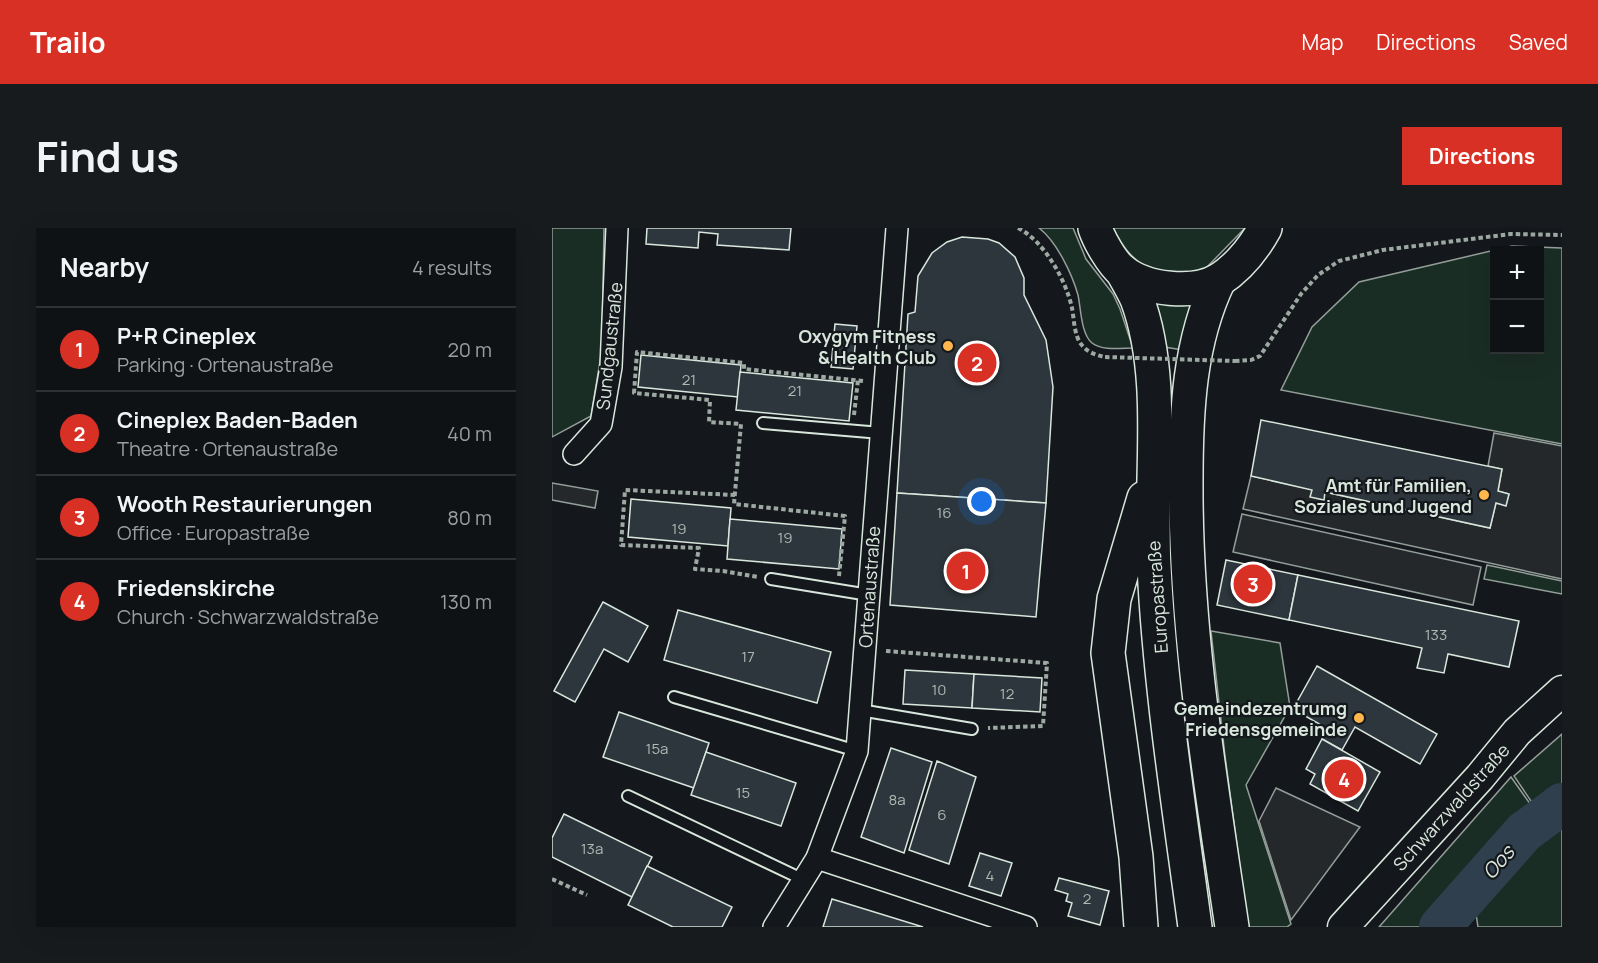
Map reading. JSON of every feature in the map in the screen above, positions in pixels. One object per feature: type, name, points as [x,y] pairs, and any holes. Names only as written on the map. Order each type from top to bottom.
[{"type":"main road","name":"Europastraße","points":[[1095,228],[1136,297],[1145,324],[1150,352],[1154,400],[1154,566],[1162,668],[1196,927]]},
{"type":"main road","points":[[1122,271],[1141,281],[1160,287],[1182,290],[1203,287],[1219,280],[1244,259],[1265,228]]},
{"type":"main road","name":"Europastraße","points":[[1219,280],[1202,323],[1194,361],[1187,426],[1186,507],[1195,665],[1232,927]]},
{"type":"main road","points":[[1141,927],[1134,846],[1108,653],[1114,599],[1154,468]]},
{"type":"street","name":"Sundgaustraße","points":[[574,454],[601,424],[611,367],[617,228]]},
{"type":"street","name":"Ortenaustraße","points":[[774,927],[817,858],[857,751],[897,228]]},
{"type":"street","name":"Schwarzwaldstraße","points":[[1343,927],[1480,777],[1517,732],[1562,691]]},
{"type":"street","points":[[817,858],[1026,927]]},
{"type":"lane","points":[[763,423],[881,433]]},
{"type":"lane","points":[[771,579],[869,595]]},
{"type":"lane","points":[[674,697],[857,751]]},
{"type":"lane","points":[[860,710],[972,729]]},
{"type":"lane","points":[[628,796],[804,880]]},
{"type":"path","points":[[1018,228],[1034,238],[1047,253],[1071,305],[1079,342],[1094,355],[1235,362],[1260,356],[1301,294],[1318,275],[1339,261],[1383,250],[1511,234],[1562,235]]},
{"type":"path","points":[[853,431],[858,380]]},
{"type":"path","points":[[735,495],[625,490],[621,545],[699,548],[695,569],[771,579]]},
{"type":"path","points":[[865,649],[1047,663],[1043,726],[972,729]]},
{"type":"path","points":[[552,879],[587,895]]},
{"type":"green space","points":[[552,228],[604,228],[602,349],[591,416],[552,437]]},
{"type":"green space","points":[[1039,228],[1073,228],[1086,259],[1113,294],[1133,348],[1096,346],[1088,339],[1078,295],[1068,268],[1052,241]]},
{"type":"green space","points":[[1113,228],[1245,228],[1208,266],[1202,279],[1181,279],[1159,274],[1142,265],[1128,252]]},
{"type":"green space","points":[[1544,247],[1562,248],[1562,444],[1281,390],[1312,327],[1359,282],[1490,251],[1490,354],[1544,354]]},
{"type":"green space","points":[[1153,300],[1195,304],[1183,350],[1164,347]]},
{"type":"green space","points":[[1487,565],[1562,581],[1562,594],[1484,579]]},
{"type":"green space","points":[[1211,631],[1280,643],[1290,707],[1246,785],[1291,924],[1287,927],[1248,927]]},
{"type":"green space","points":[[1562,734],[1562,786],[1533,804],[1514,776]]},
{"type":"green space","points":[[1511,777],[1533,808],[1427,927],[1379,927]]},
{"type":"green space","points":[[1562,820],[1562,927],[1478,927],[1475,907],[1510,862]]},
{"type":"shaded area","points":[[1494,433],[1562,446],[1562,579],[1243,509],[1251,476],[1490,528],[1496,503],[1506,505],[1509,494],[1498,491],[1502,469],[1488,466]]},
{"type":"shaded area","points":[[552,483],[598,491],[595,508],[552,500]]},
{"type":"shaded area","points":[[1242,514],[1481,567],[1473,605],[1233,552]]},
{"type":"shaded area","points":[[1276,788],[1360,827],[1291,920],[1259,821]]},
{"type":"building","points":[[647,228],[791,228],[789,250],[717,245],[718,234],[699,232],[698,248],[646,244]]},
{"type":"building","points":[[962,237],[988,239],[999,243],[1015,257],[1024,278],[1024,295],[1046,340],[1053,387],[1046,503],[897,493],[908,314],[915,312],[918,276],[932,253],[947,242]]},
{"type":"building","points":[[835,324],[857,326],[853,369],[831,367]]},
{"type":"building","points":[[641,355],[741,365],[738,397],[638,387]]},
{"type":"building","points":[[740,372],[853,383],[849,421],[736,410]]},
{"type":"building","points":[[1261,420],[1502,469],[1498,491],[1509,494],[1506,506],[1496,503],[1490,528],[1325,492],[1324,500],[1310,497],[1312,490],[1251,476]]},
{"type":"building","points":[[897,493],[1046,503],[1036,617],[890,605]]},
{"type":"building","points":[[631,499],[731,508],[728,546],[628,537]]},
{"type":"building","points":[[730,519],[842,529],[839,569],[727,559]]},
{"type":"building","points":[[1226,560],[1298,575],[1289,620],[1217,605]]},
{"type":"building","points":[[1298,575],[1519,621],[1509,667],[1448,654],[1444,673],[1417,668],[1422,648],[1289,620]]},
{"type":"building","points":[[603,602],[648,626],[628,662],[604,649],[575,702],[554,691]]},
{"type":"building","points":[[678,610],[831,652],[817,703],[664,660]]},
{"type":"building","name":"Gemeindezentrumg Friedensgemeinde","points":[[1317,666],[1437,734],[1420,764],[1355,727],[1342,750],[1322,739],[1328,729],[1293,709]]},
{"type":"building","points":[[905,670],[974,674],[972,708],[903,704]]},
{"type":"building","points":[[974,674],[1042,678],[1040,712],[972,708]]},
{"type":"building","points":[[619,712],[709,743],[694,788],[603,757]]},
{"type":"building","points":[[1322,739],[1380,772],[1358,811],[1310,784],[1315,774],[1306,769]]},
{"type":"building","points":[[891,748],[932,762],[904,853],[861,837]]},
{"type":"building","points":[[706,752],[796,783],[781,826],[691,795]]},
{"type":"building","points":[[937,761],[976,777],[949,864],[909,850]]},
{"type":"building","points":[[564,814],[652,857],[632,897],[552,857],[552,838]]},
{"type":"building","points":[[980,853],[1012,863],[1001,896],[969,886]]},
{"type":"building","points":[[647,866],[732,907],[722,927],[673,927],[628,905]]},
{"type":"building","points":[[1059,878],[1109,891],[1100,925],[1068,916],[1072,903],[1066,901],[1068,894],[1055,890]]},
{"type":"building","points":[[832,899],[923,927],[823,927]]},
{"type":"waterway","name":"Oos","points":[[1440,927],[1524,832],[1562,804]]},
{"type":"place","name":"Oxygym Fitness & Health Club","points":[[948,346]]},
{"type":"place","name":"Cineplex Baden-Baden","points":[[977,363]]},
{"type":"place","name":"Amt für Familien, Soziales und Jugend","points":[[1484,495]]},
{"type":"place","name":"P+R Cineplex","points":[[966,571]]},
{"type":"place","name":"Wooth Restaurierungen","points":[[1253,584]]},
{"type":"place","name":"Gemeindezentrumg Friedensgemeinde","points":[[1359,718]]},
{"type":"place","name":"Friedenskirche","points":[[1344,779]]}]
